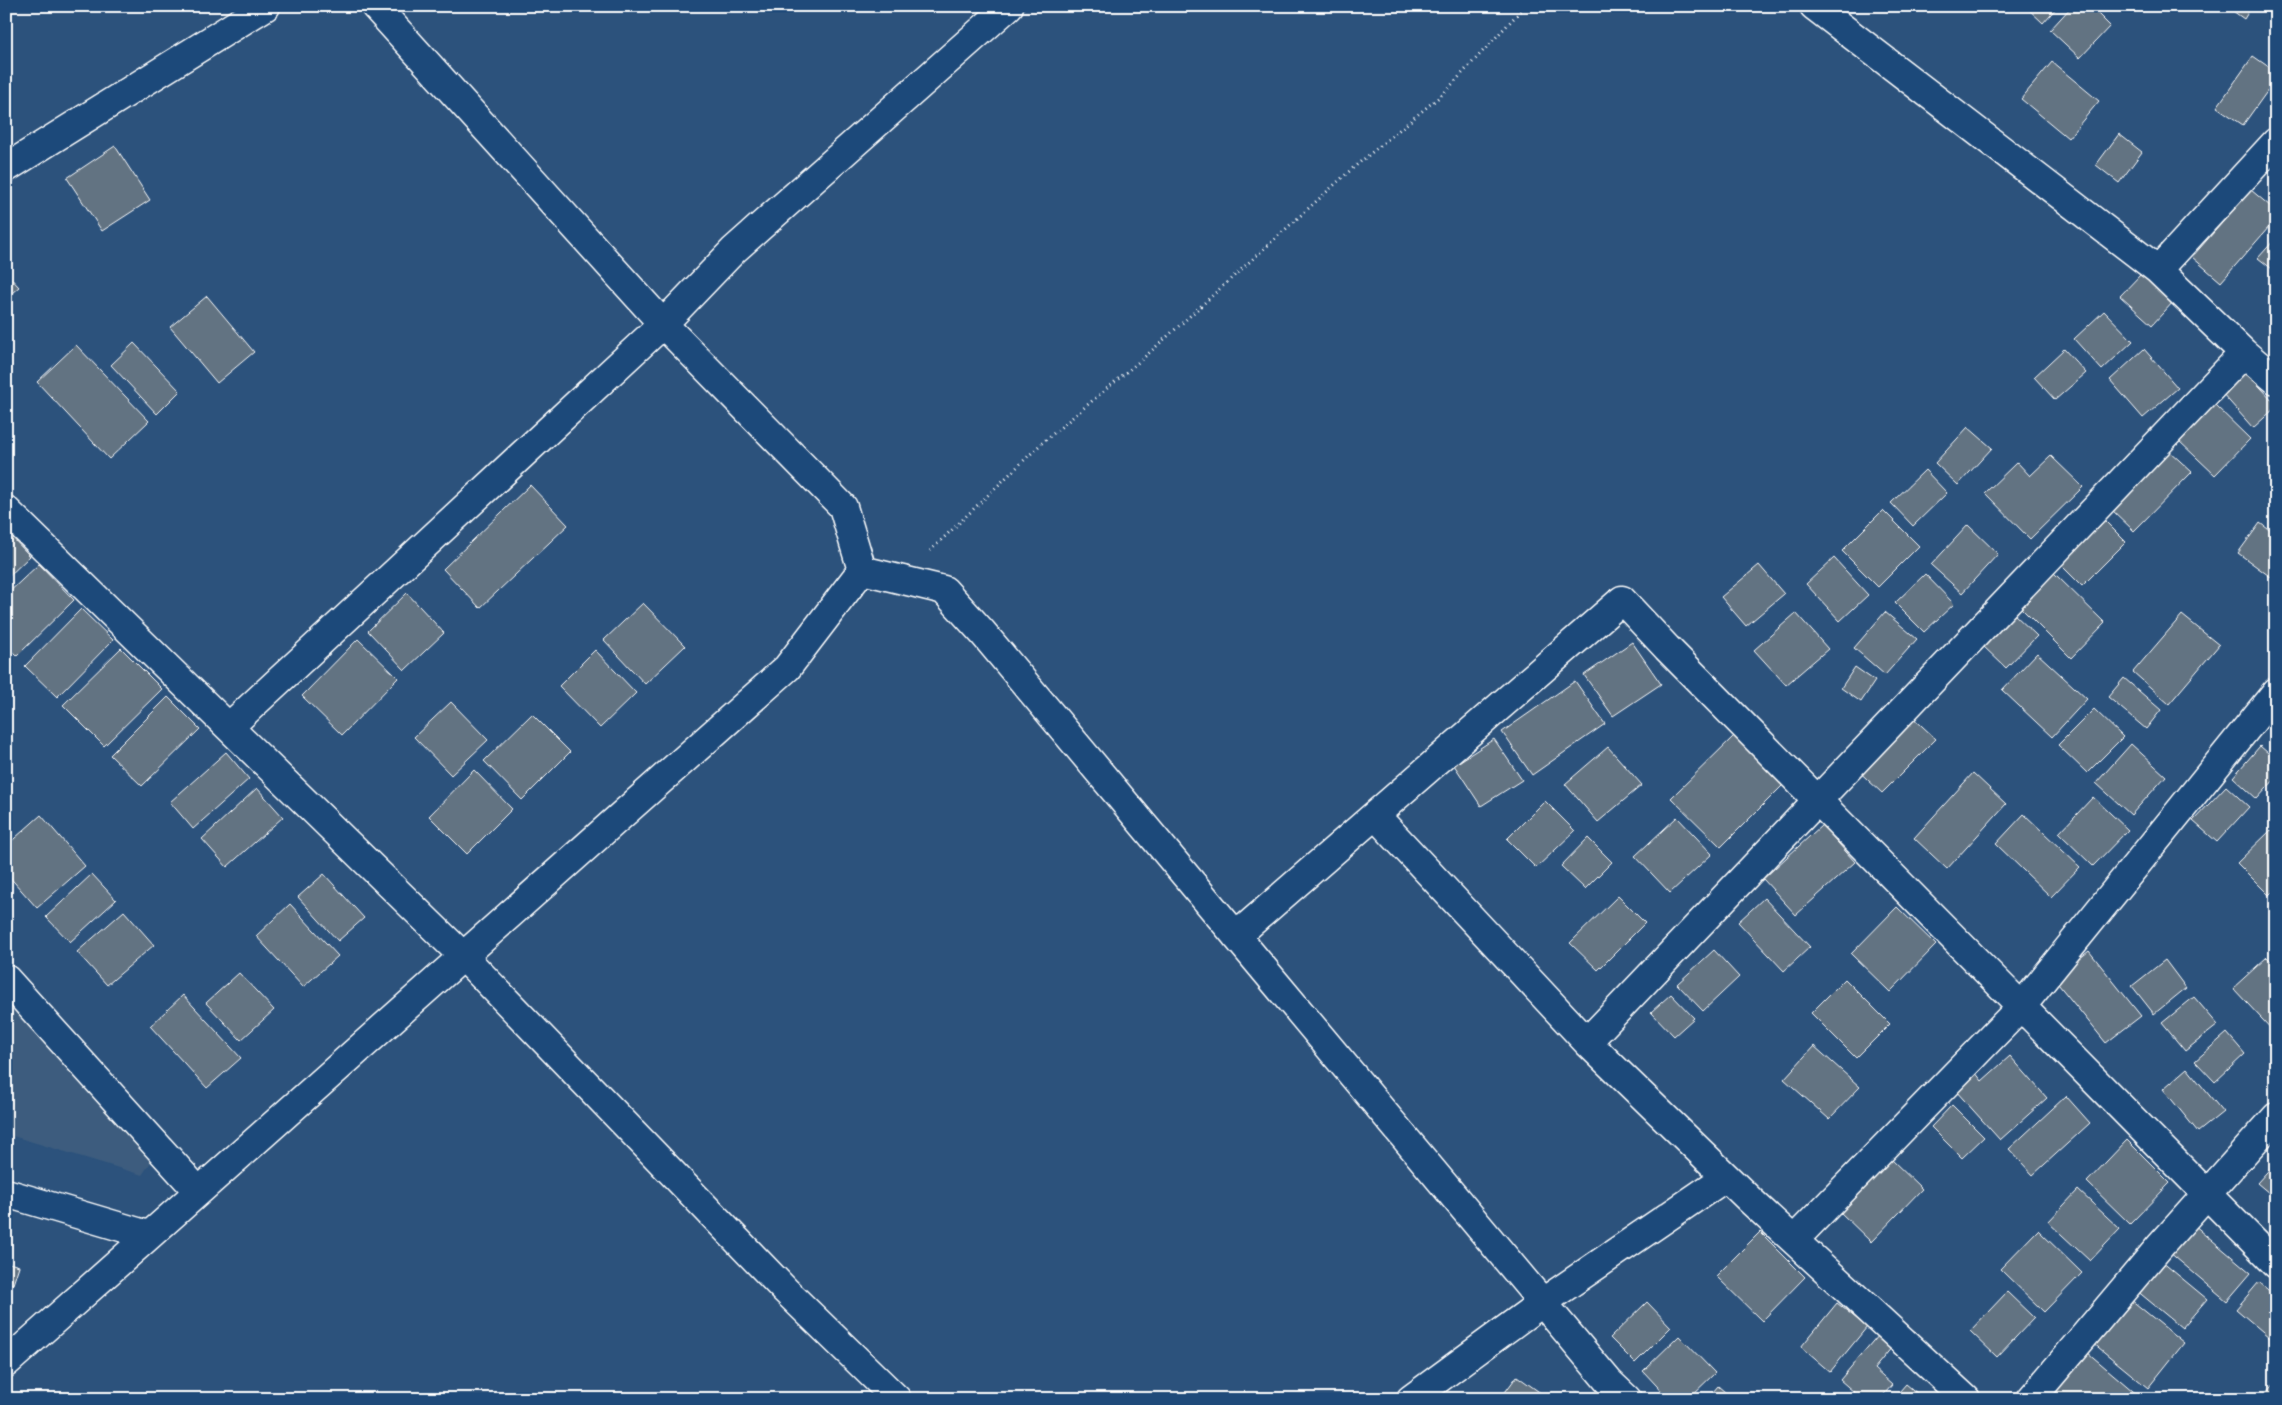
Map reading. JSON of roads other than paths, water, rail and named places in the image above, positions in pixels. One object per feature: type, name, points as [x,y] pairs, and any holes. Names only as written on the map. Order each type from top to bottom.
[{"type":"street","points":[[6,168],[266,6]]},
{"type":"street","points":[[375,6],[663,324],[843,508],[862,570]]},
{"type":"street","points":[[229,727],[663,324],[734,250],[1009,6]]},
{"type":"street","points":[[1814,6],[2158,270],[2244,353],[2276,380]]},
{"type":"street","points":[[2158,270],[2276,142]]},
{"type":"street","points":[[1587,1042],[2244,353]]},
{"type":"street","points":[[6,510],[463,956],[786,1290],[897,1399]]},
{"type":"street","points":[[862,570],[944,590],[983,633],[1609,1382],[1627,1399]]},
{"type":"street","points":[[6,1363],[787,668],[862,570]]},
{"type":"street","points":[[1236,936],[1622,600],[2276,1264]]},
{"type":"street","points":[[1794,1240],[2021,1007],[2276,692]]},
{"type":"street","points":[[1375,815],[1587,1042],[1726,1177],[1966,1399]]},
{"type":"street","points":[[6,979],[198,1191]]},
{"type":"street","points":[[2031,1399],[2160,1245],[2276,1117]]},
{"type":"street","points":[[1411,1399],[1542,1302],[1726,1177]]},
{"type":"street","points":[[6,1193],[148,1235]]}]
